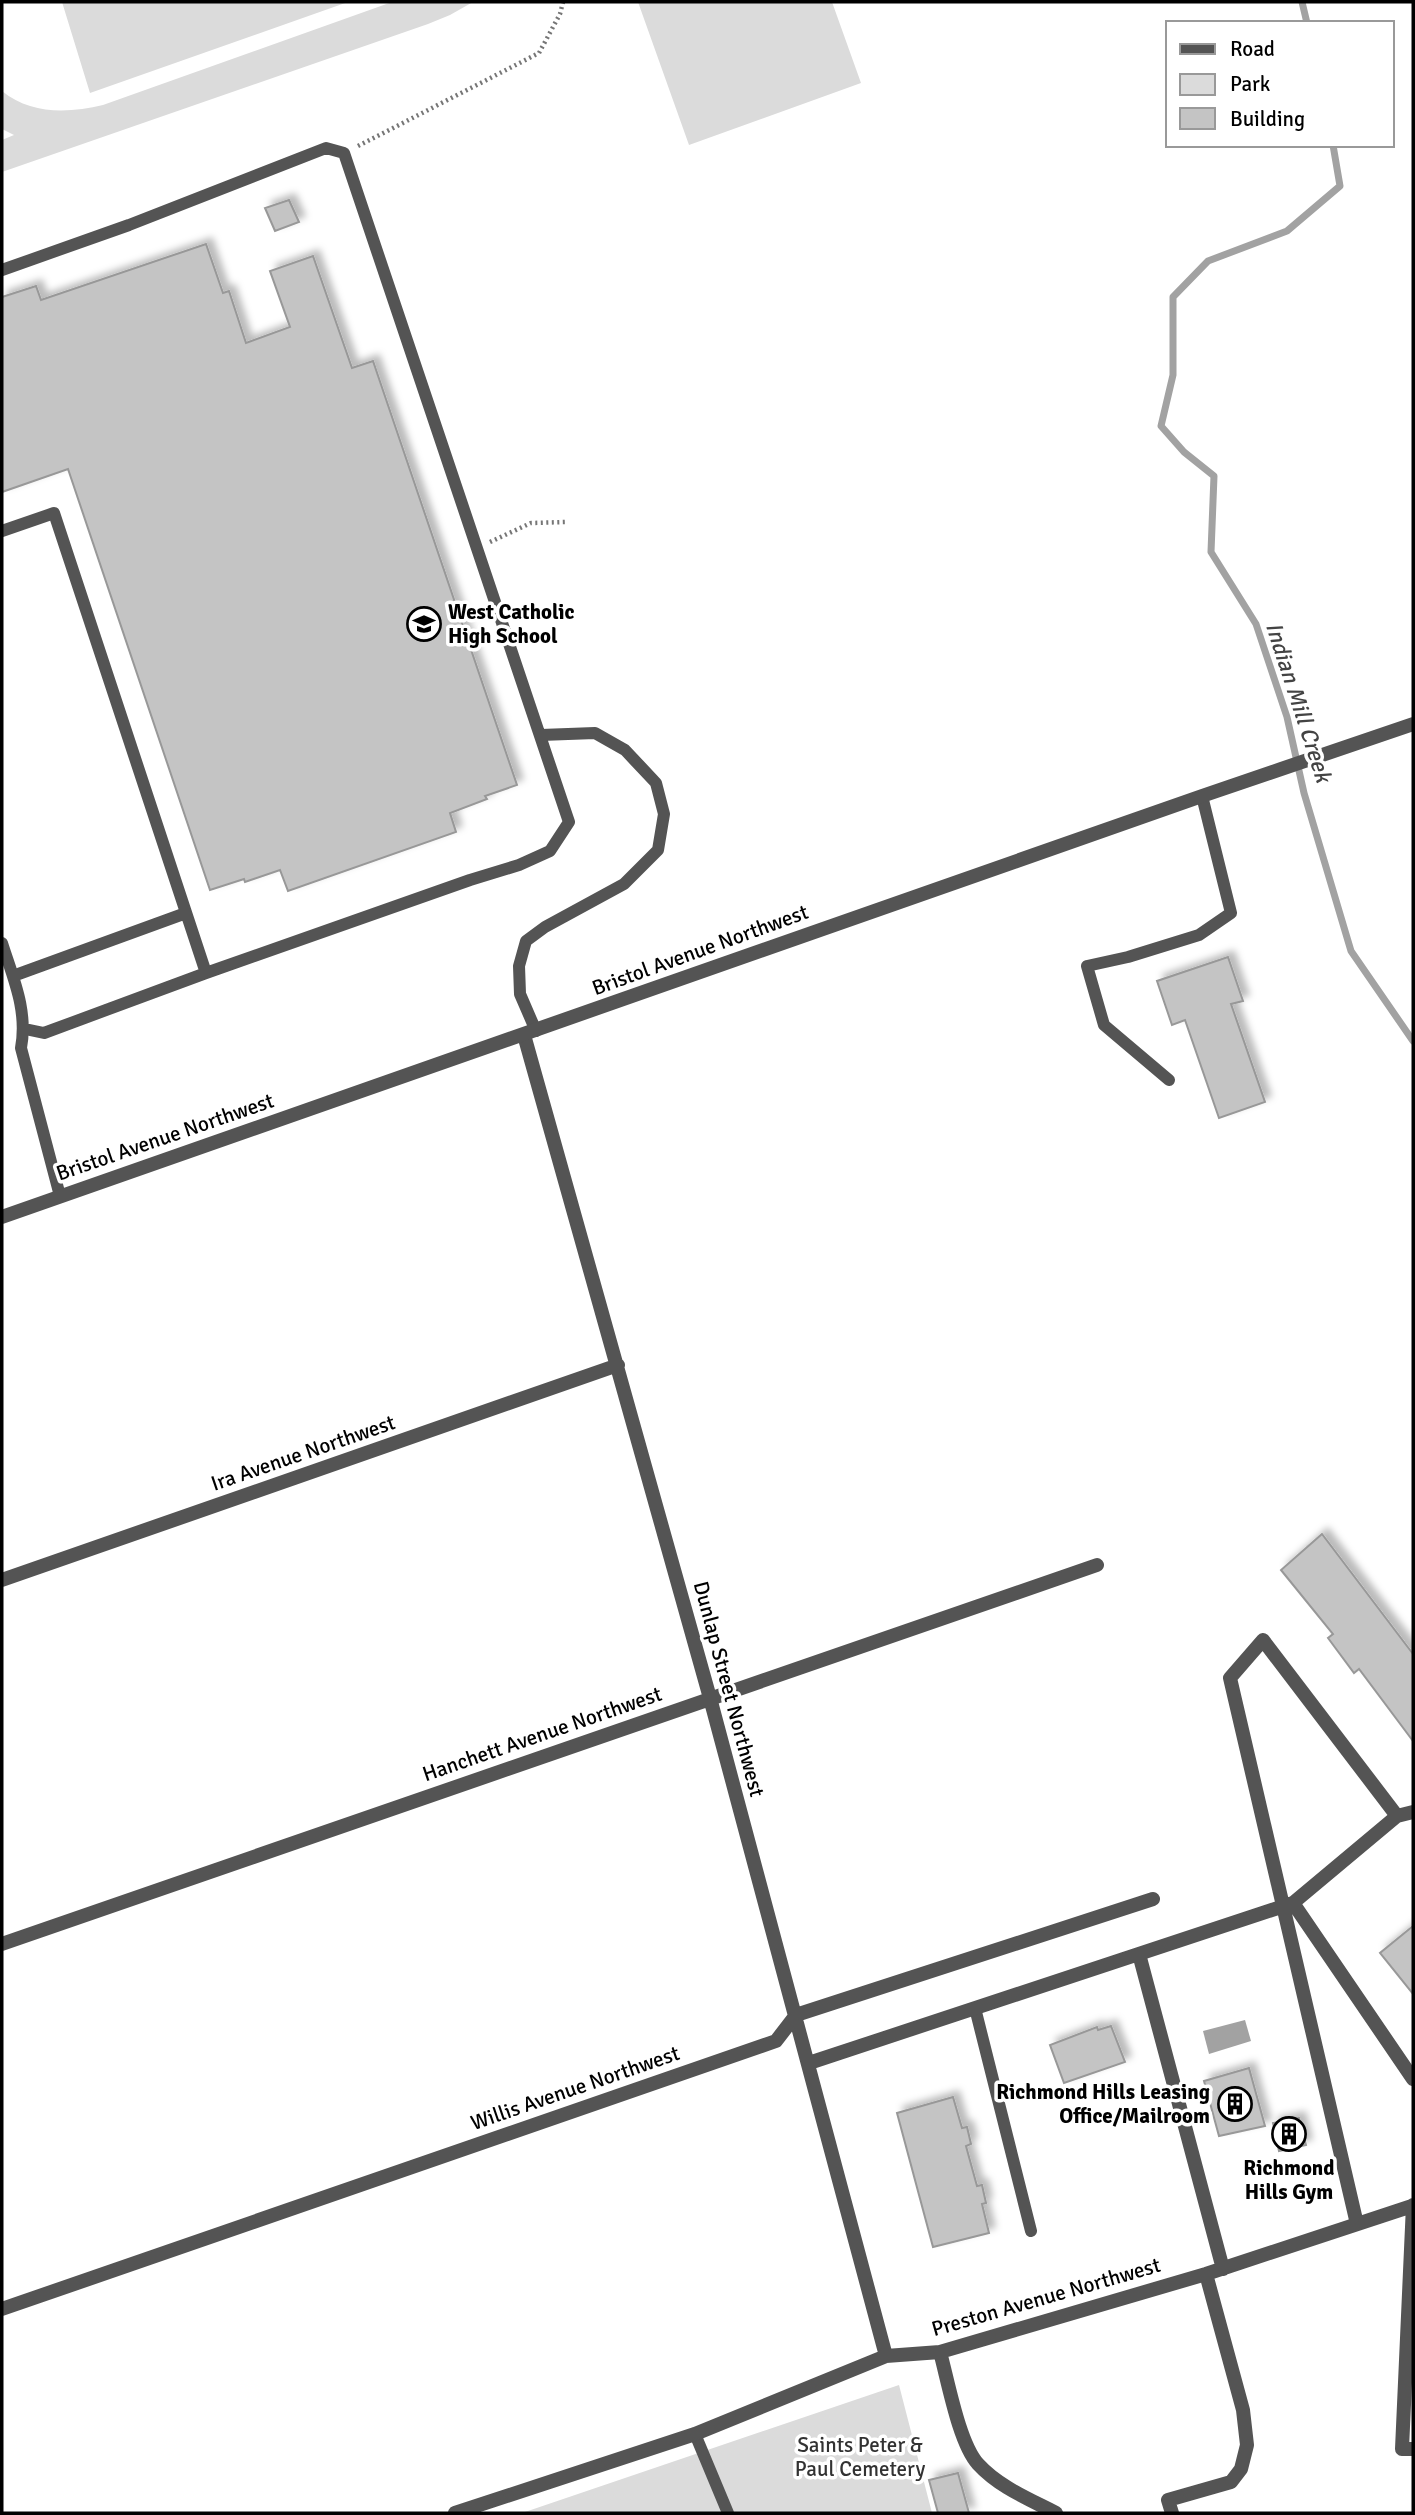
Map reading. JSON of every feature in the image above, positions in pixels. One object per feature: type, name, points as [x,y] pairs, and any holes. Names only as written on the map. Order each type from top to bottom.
[{"type":"street","name":"Bristol Avenue Northwest","points":[[2,1217],[1413,724]]},
{"type":"street","name":"Dunlap Street Northwest","points":[[530,1033],[886,2356]]},
{"type":"street","name":"Ira Avenue Northwest","points":[[2,1580],[618,1366]]},
{"type":"street","name":"Hanchett Avenue Northwest","points":[[2,1944],[1097,1565]]},
{"type":"street","points":[[1357,2224],[1288,1905],[1230,1678],[1263,1640],[1397,1816]]},
{"type":"street","points":[[809,2063],[1288,1905],[1397,1816],[1413,1811]]},
{"type":"street","points":[[796,2015],[1153,1899]]},
{"type":"street","points":[[1288,1905],[1413,2079]]},
{"type":"street","points":[[1139,1954],[1223,2269]]},
{"type":"street","name":"Willis Avenue Northwest","points":[[2,2309],[776,2041],[796,2015]]},
{"type":"street","points":[[1413,2205],[1402,2449],[1413,2449]]},
{"type":"street","name":"Preston Avenue Northwest","points":[[455,2513],[695,2434],[886,2356],[940,2352],[1223,2269],[1413,2205]]},
{"type":"street","points":[[1172,2513],[1168,2500],[1231,2482],[1241,2469],[1247,2445],[1243,2410],[1206,2274]]},
{"type":"street","points":[[940,2352],[967,2445],[976,2462],[1012,2490],[1056,2513]]},
{"type":"lane","points":[[2,270],[129,225],[326,148],[344,153],[569,822],[550,851],[519,865],[206,973],[44,1033],[24,1029]]},
{"type":"lane","points":[[2,531],[54,513],[206,973]]},
{"type":"lane","points":[[530,1033],[520,994],[519,966],[526,941],[545,927],[624,884],[658,850],[664,814],[656,783],[625,750],[595,733],[541,734]]},
{"type":"lane","points":[[1169,1080],[1104,1025],[1087,966],[1128,957],[1199,935],[1231,914],[1202,796]]},
{"type":"lane","points":[[12,976],[186,914]]},
{"type":"lane","points":[[2,943],[22,1003],[24,1029],[21,1048],[60,1196]]},
{"type":"lane","points":[[975,2008],[1031,2231]]},
{"type":"lane","points":[[695,2434],[728,2513]]},
{"type":"path","points":[[344,153],[538,53],[563,2]]},
{"type":"path","points":[[478,547],[531,523],[566,522]]},
{"type":"green space","points":[[62,2],[348,2],[90,93]]},
{"type":"green space","points":[[392,2],[473,2],[428,24],[2,172],[2,140],[14,135],[2,129],[2,91],[25,104],[51,110],[77,110],[103,105]]},
{"type":"green space","points":[[638,2],[832,2],[861,83],[689,145]]},
{"type":"green space","name":"Saints Peter & Paul Cemetery","points":[[899,2385],[932,2513],[522,2513]]},
{"type":"shaded area","points":[[1245,2020],[1251,2041],[1209,2054],[1203,2031]]},
{"type":"building","points":[[289,200],[299,222],[275,231],[265,208]]},
{"type":"building","name":"West Catholic High School","points":[[206,244],[223,293],[229,291],[246,343],[290,327],[270,271],[313,256],[352,368],[373,361],[517,785],[485,796],[487,799],[450,813],[456,832],[288,891],[280,870],[210,890],[68,469],[2,492],[2,297],[36,286],[41,300]]},
{"type":"building","points":[[1228,957],[1243,1001],[1231,1004],[1265,1102],[1219,1118],[1185,1020],[1172,1025],[1157,981]]},
{"type":"building","points":[[1322,1534],[1413,1654],[1413,1741],[1359,1669],[1354,1673],[1328,1638],[1333,1634],[1281,1570]]},
{"type":"building","points":[[1413,1926],[1413,1994],[1380,1953]]},
{"type":"building","points":[[1111,2026],[1125,2062],[1064,2083],[1050,2045],[1097,2027],[1098,2030]]},
{"type":"building","name":"Richmond Hills Leasing Office/Mailroom","points":[[1249,2068],[1265,2126],[1219,2136],[1204,2081]]},
{"type":"building","points":[[953,2097],[962,2128],[967,2127],[971,2144],[966,2146],[977,2186],[982,2185],[986,2203],[982,2204],[989,2233],[933,2247],[897,2113]]},
{"type":"building","name":"Richmond Hills Gym","points":[[1299,2118],[1306,2145],[1279,2151],[1273,2123]]},
{"type":"building","points":[[958,2473],[969,2513],[938,2513],[929,2480]]},
{"type":"waterway","name":"Indian Mill Creek","points":[[1302,2],[1307,21]]},
{"type":"waterway","name":"Indian Mill Creek","points":[[1333,147],[1340,186],[1287,231],[1208,261],[1173,297],[1173,375],[1161,426],[1184,452],[1214,476],[1211,552],[1256,624],[1287,717],[1304,793],[1351,951],[1413,1041]]},
{"type":"place","name":"West Catholic High School","points":[[424,624]]},
{"type":"place","name":"Richmond Hills Leasing Office/Mailroom","points":[[1235,2104]]},
{"type":"place","name":"Richmond Hills Gym","points":[[1289,2134]]}]
